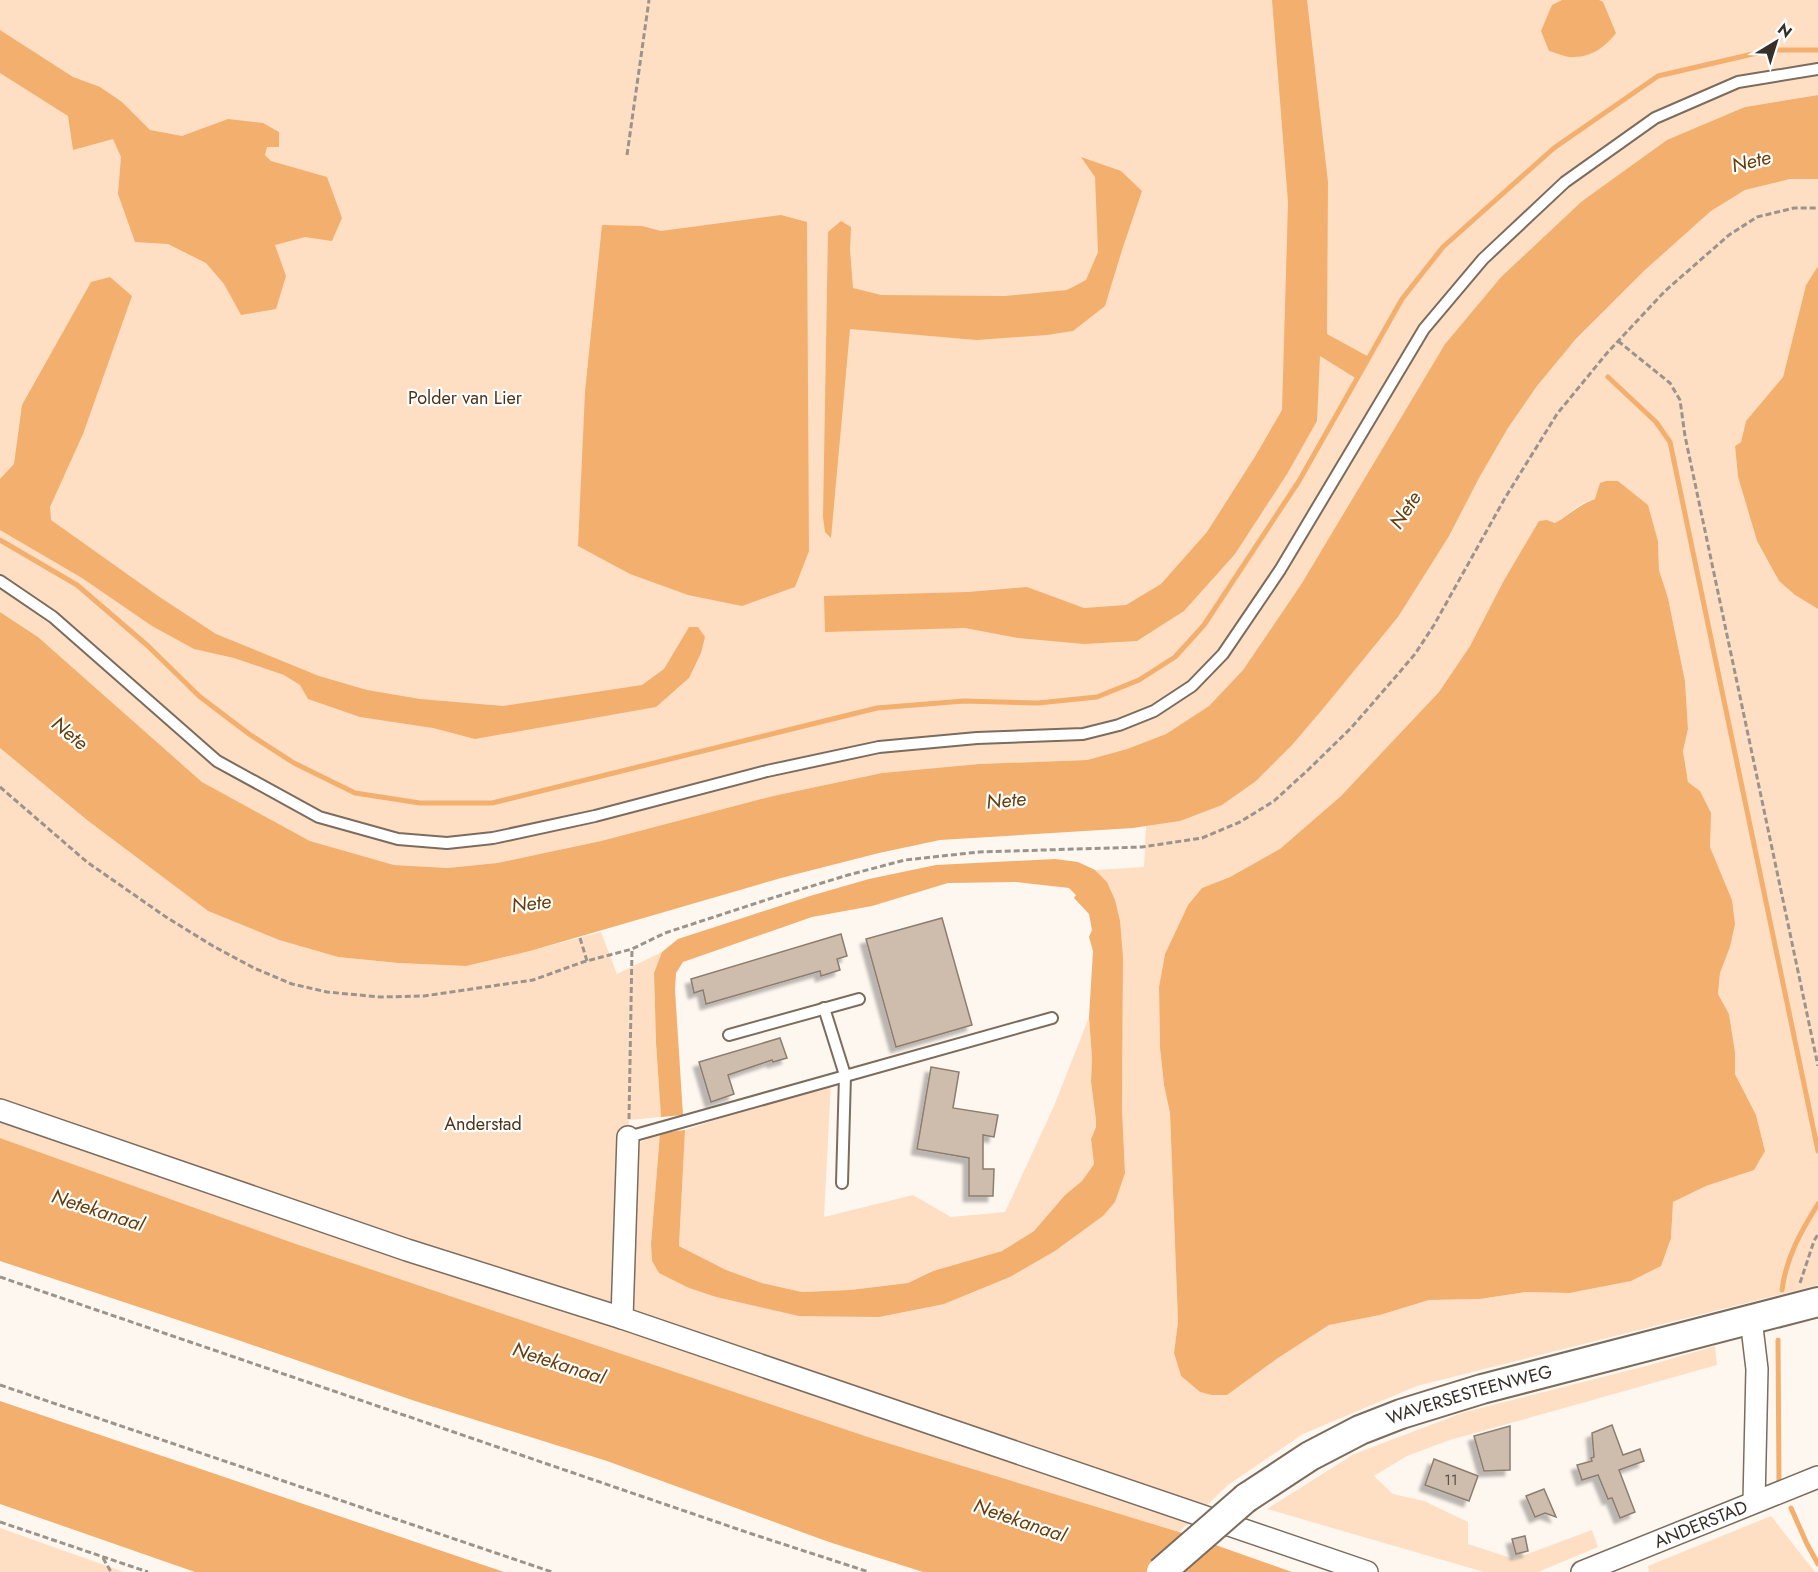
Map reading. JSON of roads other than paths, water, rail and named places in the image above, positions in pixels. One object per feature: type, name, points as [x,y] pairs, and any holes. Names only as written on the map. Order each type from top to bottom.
[{"type":"main road","name":"WAVERSESTEENWEG","points":[[1161,1572],[1246,1498],[1310,1456],[1360,1430],[1401,1414],[1482,1389],[1809,1304]]},
{"type":"street","points":[[0,1110],[407,1250],[622,1318],[1367,1572]]},
{"type":"street","points":[[622,1318],[628,1137]]},
{"type":"street","points":[[1751,1319],[1757,1369],[1754,1502]]},
{"type":"street","name":"ANDERSTAD","points":[[1582,1572],[1818,1477]]},
{"type":"lane","points":[[0,581],[53,617],[217,761],[319,818],[398,839],[447,843],[493,838],[595,816],[767,771],[879,747],[977,738],[1083,734],[1119,724],[1154,711],[1192,686],[1223,654],[1280,570],[1424,329],[1483,259],[1565,182],[1654,118],[1738,82],[1818,69]]},
{"type":"lane","points":[[729,1035],[859,999]]},
{"type":"lane","points":[[824,1008],[845,1075],[842,1183]]},
{"type":"lane","points":[[628,1137],[1052,1018]]},
{"type":"water","points":[[1272,0],[1307,0],[1328,182],[1327,334],[1369,357],[1357,379],[1320,356],[1317,421],[1287,474],[1235,554],[1184,611],[1137,641],[1084,644],[1018,638],[965,628],[825,632],[824,596],[968,592],[1027,587],[1084,608],[1126,605],[1161,584],[1207,532],[1282,410],[1288,202]]},
{"type":"water","points":[[1562,0],[1599,0],[1603,2],[1616,33],[1593,53],[1581,57],[1565,56],[1549,51],[1541,31],[1552,5]]},
{"type":"water","points":[[0,30],[73,77],[100,87],[122,102],[150,130],[182,136],[228,119],[263,123],[279,132],[279,147],[267,147],[265,155],[271,161],[327,177],[342,218],[332,241],[305,237],[275,245],[286,276],[276,309],[241,315],[224,284],[206,263],[168,244],[135,242],[118,194],[121,157],[113,139],[73,150],[68,116],[0,73]]},
{"type":"water","name":"Nete","points":[[1818,95],[1818,179],[1790,179],[1745,190],[1711,211],[1645,270],[1575,340],[1537,386],[1508,428],[1449,536],[1398,617],[1327,704],[1292,745],[1256,781],[1222,805],[1180,821],[1133,828],[940,840],[781,878],[530,951],[466,966],[398,963],[338,957],[279,940],[208,911],[87,820],[0,748],[0,612],[38,637],[202,782],[310,841],[394,865],[447,868],[497,863],[601,841],[773,796],[882,773],[979,764],[1087,760],[1127,749],[1166,734],[1209,706],[1243,670],[1302,583],[1445,344],[1501,277],[1581,202],[1667,140],[1745,107]]},
{"type":"water","points":[[1081,157],[1121,171],[1142,191],[1105,306],[1073,331],[1047,335],[976,340],[850,329],[831,538],[825,532],[823,517],[828,232],[841,221],[851,227],[853,288],[881,295],[1005,296],[1067,290],[1086,280],[1098,252],[1095,177]]},
{"type":"water","points":[[781,215],[807,222],[809,551],[795,587],[742,606],[688,595],[630,574],[578,546],[585,392],[602,225],[642,226],[661,231]]},
{"type":"water","points":[[1818,266],[1818,609],[1795,595],[1779,581],[1757,541],[1738,477],[1735,446],[1741,442],[1746,421],[1783,377],[1806,285]]},
{"type":"water","points":[[110,277],[132,296],[83,434],[50,507],[51,520],[158,596],[216,634],[319,676],[367,690],[420,699],[503,706],[642,685],[664,669],[689,627],[698,627],[705,637],[701,653],[689,678],[656,707],[475,739],[433,728],[360,717],[308,699],[300,685],[284,675],[234,658],[194,649],[152,626],[82,578],[0,530],[0,479],[14,464],[22,405],[91,282]]},
{"type":"water","points":[[1618,481],[1648,505],[1658,541],[1659,570],[1668,598],[1685,681],[1688,729],[1683,751],[1688,782],[1700,791],[1711,813],[1710,847],[1732,900],[1735,924],[1730,947],[1720,973],[1718,994],[1729,1014],[1735,1052],[1735,1074],[1756,1115],[1765,1151],[1754,1170],[1706,1186],[1673,1202],[1671,1238],[1661,1266],[1631,1281],[1569,1293],[1526,1292],[1480,1299],[1429,1300],[1380,1315],[1329,1325],[1227,1395],[1200,1392],[1181,1376],[1174,1353],[1178,1322],[1170,1113],[1160,1048],[1159,987],[1165,954],[1188,905],[1202,888],[1230,877],[1280,849],[1341,796],[1439,692],[1470,646],[1503,582],[1539,521],[1547,520],[1555,523],[1595,499],[1600,483]]},
{"type":"water","points":[[1055,859],[1078,862],[1095,870],[1107,882],[1115,900],[1120,921],[1123,957],[1122,1109],[1125,1173],[1115,1202],[1103,1216],[1055,1251],[1010,1277],[944,1304],[879,1317],[799,1316],[716,1297],[689,1288],[659,1273],[652,1261],[651,1244],[660,1133],[685,1130],[679,1246],[726,1270],[762,1283],[802,1292],[850,1290],[908,1283],[933,1271],[1002,1251],[1034,1231],[1065,1195],[1082,1181],[1094,1164],[1091,1139],[1096,1127],[1091,1082],[1089,1017],[1093,951],[1089,937],[1092,930],[1089,914],[1074,898],[1076,895],[1069,888],[1015,882],[948,883],[872,906],[812,917],[683,962],[676,973],[675,990],[683,1115],[661,1117],[654,973],[662,952],[678,939],[869,879],[936,865]]},
{"type":"water","name":"Netekanaal","points":[[0,1138],[296,1244],[871,1438],[1179,1532],[1292,1572],[923,1572],[829,1542],[607,1461],[415,1401],[0,1261]]},
{"type":"water","points":[[0,1401],[504,1572],[195,1572],[0,1504]]},
{"type":"waterway","points":[[0,540],[77,585],[148,646],[199,696],[249,734],[294,763],[355,793],[420,803],[492,803],[877,708],[964,701],[1038,703],[1097,697],[1139,680],[1175,657],[1204,625],[1299,481],[1402,299],[1443,247],[1554,148],[1658,76],[1770,50],[1818,50]]},
{"type":"waterway","points":[[1608,377],[1656,422],[1670,442],[1818,1151]]},
{"type":"waterway","points":[[1782,1290],[1795,1245],[1818,1204]]},
{"type":"waterway","points":[[1778,1340],[1779,1483]]},
{"type":"waterway","points":[[1791,1508],[1818,1564]]},
{"type":"park label","name":"Polder van Lier","points":[[465,398]]},
{"type":"park label","name":"Anderstad","points":[[483,1124]]}]
